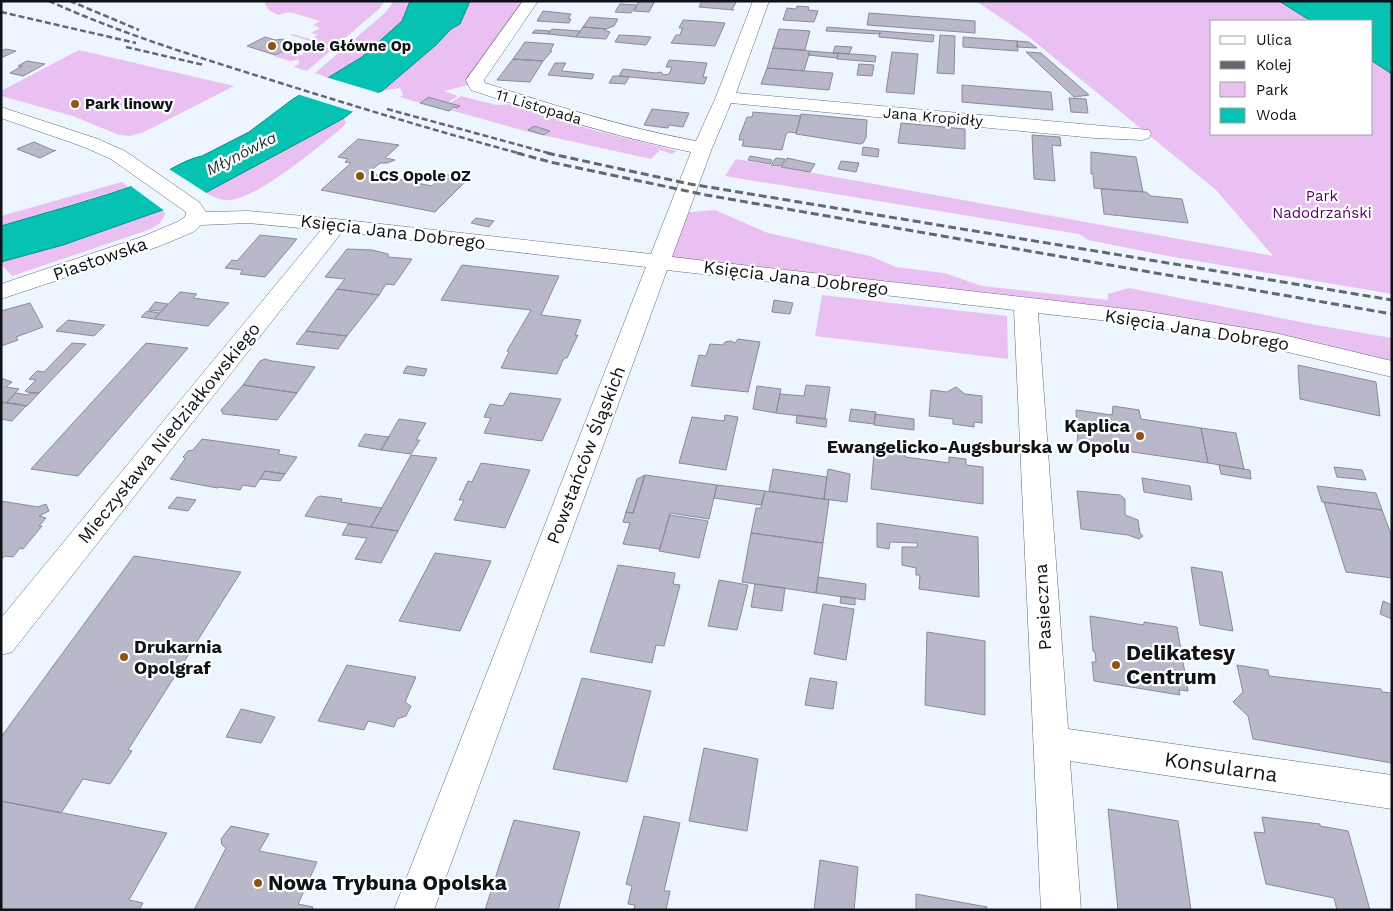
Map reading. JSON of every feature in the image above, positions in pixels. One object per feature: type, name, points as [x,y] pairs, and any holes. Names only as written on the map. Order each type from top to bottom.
[{"type":"street","name":"11 Listopada","points":[[531,1],[476,80],[476,86],[579,120],[702,148]]},
{"type":"street","name":"Powstańców Śląskich","points":[[414,910],[658,263],[702,148],[725,97],[761,1]]},
{"type":"street","name":"Jana Kropidły","points":[[725,97],[1094,132],[1142,134]]},
{"type":"street","points":[[1,112],[91,143],[118,155],[194,212]]},
{"type":"street","name":"Księcia Jana Dobrego","points":[[194,212],[336,225],[1144,318],[1275,341],[1392,370]]},
{"type":"street","name":"Piastowska","points":[[1,292],[152,241],[185,227],[194,212]]},
{"type":"street","name":"Mieczysława Niedziałkowskiego","points":[[1,642],[336,225]]},
{"type":"street","name":"Pasieczna","points":[[1026,305],[1061,910]]},
{"type":"street","name":"Konsularna","points":[[1051,742],[1392,792]]},
{"type":"green space","points":[[263,1],[384,2],[379,9],[307,71],[294,67],[299,63],[299,60],[290,61],[274,56],[294,48],[301,41],[307,43],[290,51],[302,55],[304,53],[298,51],[314,42],[290,35],[293,34],[310,39],[318,35],[311,33],[320,28],[313,25],[320,21],[290,12],[278,15],[269,10]]},
{"type":"green space","points":[[394,1],[410,1],[402,21],[362,57],[329,78],[315,73],[386,12]]},
{"type":"green space","points":[[470,1],[526,1],[468,85],[444,91],[458,96],[447,103],[429,97],[420,103],[400,97],[403,95],[400,88],[382,91],[436,45],[451,29],[460,24]]},
{"type":"green space","name":"Park Nadodrzański","points":[[976,1],[1279,1],[1309,20],[1210,20],[1210,135],[1373,135],[1373,62],[1392,74],[1392,294],[1168,256],[1088,240],[1079,234],[725,176],[736,159],[1273,256],[1216,190],[1029,37]]},
{"type":"green space","points":[[79,50],[234,86],[144,132],[130,136],[119,135],[73,116],[1,96],[1,91]]},
{"type":"green space","points":[[461,96],[496,105],[513,104],[593,130],[677,151],[672,154],[660,150],[651,159],[529,132],[450,110],[460,107],[450,103]]},
{"type":"green space","points":[[344,118],[346,123],[343,127],[289,170],[258,190],[231,200],[217,198],[205,192]]},
{"type":"green space","points":[[122,182],[128,187],[1,226],[1,216]]},
{"type":"green space","points":[[163,210],[165,215],[159,224],[151,229],[12,276],[1,264],[1,262],[63,245]]},
{"type":"green space","points":[[715,210],[768,233],[870,256],[896,267],[944,273],[982,286],[1108,300],[1108,294],[1129,288],[1392,338],[1392,369],[1275,341],[658,263],[677,213]]},
{"type":"green space","points":[[822,295],[1007,316],[1008,359],[815,336]]},
{"type":"water","name":"Młynówka","points":[[410,1],[470,1],[460,24],[451,29],[436,45],[382,91],[376,93],[344,118],[207,192],[174,206],[63,245],[1,262],[1,226],[142,183],[249,132],[293,99],[362,57],[402,21]]},
{"type":"water","points":[[1279,1],[1392,1],[1392,74],[1373,62],[1373,20],[1309,20]]},
{"type":"pier","points":[[326,77],[382,94],[354,112],[297,94]]},
{"type":"pier","points":[[169,169],[208,194],[166,212],[128,184],[141,181]]},
{"type":"building","points":[[639,1],[655,1],[649,12],[634,11]]},
{"type":"building","points":[[702,1],[737,1],[732,9],[734,10],[699,7]]},
{"type":"building","points":[[620,4],[637,5],[631,13],[615,12]]},
{"type":"building","points":[[797,6],[809,7],[808,10],[818,11],[814,22],[783,20],[787,8],[796,9]]},
{"type":"building","points":[[543,11],[571,14],[568,19],[571,19],[569,23],[537,21]]},
{"type":"building","points":[[869,13],[975,21],[975,33],[867,25]]},
{"type":"building","points":[[590,17],[618,19],[614,26],[606,29],[583,27]]},
{"type":"building","points":[[683,20],[725,23],[715,46],[671,43],[676,35],[680,35],[683,28],[679,28]]},
{"type":"building","points":[[583,27],[606,29],[610,32],[606,39],[576,37]]},
{"type":"building","points":[[827,27],[880,31],[880,34],[826,31]]},
{"type":"building","points":[[552,29],[580,31],[576,37],[548,34]]},
{"type":"building","points":[[779,29],[810,31],[805,50],[773,48]]},
{"type":"building","points":[[535,30],[550,31],[548,34],[532,33]]},
{"type":"building","points":[[880,31],[934,35],[933,42],[879,37]]},
{"type":"building","points":[[619,35],[651,37],[646,45],[615,42]]},
{"type":"building","points":[[940,35],[955,36],[954,74],[937,73]]},
{"type":"building","name":"Opole Główne Op","points":[[265,37],[275,40],[284,39],[281,42],[290,40],[301,44],[275,55],[247,46]]},
{"type":"building","points":[[963,37],[1017,41],[1018,51],[963,47]]},
{"type":"building","points":[[1017,41],[1029,42],[1037,48],[1017,47]]},
{"type":"building","points":[[525,42],[554,44],[550,51],[552,51],[543,61],[513,59]]},
{"type":"building","points":[[835,46],[852,47],[849,54],[833,53]]},
{"type":"building","points":[[773,48],[810,51],[804,71],[767,68]]},
{"type":"building","points":[[6,49],[16,51],[1,58],[1,51]]},
{"type":"building","points":[[810,51],[838,53],[837,58],[808,55]]},
{"type":"building","points":[[892,52],[918,54],[914,94],[886,92]]},
{"type":"building","points":[[1026,52],[1041,53],[1089,95],[1074,97]]},
{"type":"building","points":[[838,53],[876,56],[875,62],[837,59]]},
{"type":"building","points":[[513,59],[543,61],[530,82],[497,80]]},
{"type":"building","points":[[669,60],[707,63],[703,77],[707,77],[704,84],[619,76],[623,69],[661,72],[664,75],[669,74],[672,67],[666,67]]},
{"type":"building","points":[[27,61],[45,64],[23,76],[10,73],[22,66],[18,66]]},
{"type":"building","points":[[555,63],[566,63],[561,71],[594,74],[592,79],[548,75]]},
{"type":"building","points":[[859,64],[874,65],[872,76],[857,75]]},
{"type":"building","points":[[767,68],[833,73],[829,90],[761,84]]},
{"type":"building","points":[[613,76],[629,77],[625,84],[609,83]]},
{"type":"building","points":[[962,85],[1051,92],[1053,110],[962,102]]},
{"type":"building","points":[[429,97],[460,106],[454,107],[449,111],[420,103]]},
{"type":"building","points":[[1069,98],[1086,99],[1088,113],[1071,112]]},
{"type":"building","points":[[652,109],[689,113],[683,127],[669,125],[668,128],[644,125]]},
{"type":"building","points":[[753,112],[801,116],[796,133],[789,132],[786,134],[782,150],[742,146],[744,140],[739,140],[740,135],[747,117],[752,117]]},
{"type":"building","points":[[801,114],[867,120],[866,138],[860,144],[796,134]]},
{"type":"building","points":[[901,123],[965,129],[965,149],[898,143]]},
{"type":"building","points":[[534,126],[550,131],[544,135],[528,130]]},
{"type":"building","points":[[1032,135],[1060,137],[1061,146],[1052,145],[1055,181],[1034,179]]},
{"type":"building","name":"LCS Opole OZ","points":[[358,139],[399,145],[385,158],[395,160],[380,163],[368,173],[432,186],[444,174],[468,179],[435,212],[321,190],[351,163],[345,162],[348,159],[338,157]]},
{"type":"building","points":[[34,142],[54,151],[40,158],[17,149]]},
{"type":"building","points":[[863,147],[879,149],[878,157],[862,155]]},
{"type":"building","points":[[1091,152],[1136,157],[1143,192],[1094,188],[1093,174],[1091,174]]},
{"type":"building","points":[[750,156],[772,160],[770,164],[748,160]]},
{"type":"building","points":[[776,158],[785,159],[780,166],[771,165]]},
{"type":"building","points":[[787,158],[815,164],[810,172],[781,167]]},
{"type":"building","points":[[841,161],[859,163],[856,172],[838,169]]},
{"type":"building","points":[[1101,189],[1146,192],[1151,196],[1182,199],[1188,223],[1104,214]]},
{"type":"building","points":[[476,218],[494,221],[489,227],[471,223]]},
{"type":"building","points":[[260,235],[297,239],[265,277],[240,274],[243,270],[225,268],[232,260],[237,261]]},
{"type":"building","points":[[347,249],[372,250],[388,254],[388,257],[412,259],[394,285],[386,284],[379,295],[337,289],[345,279],[325,277]]},
{"type":"building","points":[[462,265],[559,276],[541,315],[581,320],[575,335],[578,335],[557,374],[501,368],[509,352],[507,351],[531,310],[441,300]]},
{"type":"building","points":[[337,289],[379,295],[347,336],[306,331]]},
{"type":"building","points":[[180,292],[197,294],[193,298],[229,303],[208,326],[154,319]]},
{"type":"building","points":[[774,300],[793,303],[790,314],[772,312]]},
{"type":"building","points":[[155,302],[168,304],[161,311],[149,310]]},
{"type":"building","points":[[30,303],[43,327],[16,337],[18,340],[1,346],[1,311]]},
{"type":"building","points":[[147,311],[160,313],[154,319],[141,317]]},
{"type":"building","points":[[68,320],[105,325],[94,336],[56,331]]},
{"type":"building","points":[[306,331],[347,336],[338,349],[296,344]]},
{"type":"building","points":[[738,339],[760,342],[748,392],[691,386],[699,355],[706,356],[710,344],[723,345],[725,342],[731,341],[735,343]]},
{"type":"building","points":[[72,343],[86,344],[39,393],[25,391],[36,380],[29,379],[37,371],[44,372]]},
{"type":"building","points":[[146,343],[188,348],[78,476],[31,469]]},
{"type":"building","points":[[265,359],[315,367],[297,393],[243,385],[260,361]]},
{"type":"building","points":[[1298,365],[1376,382],[1380,416],[1300,399]]},
{"type":"building","points":[[407,366],[427,369],[424,376],[403,373]]},
{"type":"building","points":[[1,378],[12,382],[6,387],[19,389],[6,403],[1,402]]},
{"type":"building","points":[[243,385],[297,393],[277,420],[223,414],[221,410]]},
{"type":"building","points":[[806,385],[830,387],[825,419],[776,413],[780,394],[804,396]]},
{"type":"building","points":[[757,386],[781,389],[776,413],[753,409]]},
{"type":"building","points":[[956,387],[965,394],[982,396],[982,423],[974,422],[974,427],[953,424],[953,419],[929,416],[931,390],[947,392]]},
{"type":"building","points":[[16,393],[28,395],[30,393],[39,393],[27,406],[6,403]]},
{"type":"building","points":[[510,393],[561,399],[542,441],[484,433],[491,418],[484,417],[490,404],[503,406]]},
{"type":"building","points":[[1,402],[26,406],[12,421],[1,419]]},
{"type":"building","name":"Kaplica Ewangelicko-Augsburska w Opolu","points":[[1113,406],[1139,410],[1141,419],[1201,428],[1208,463],[1078,444],[1076,410],[1112,415]]},
{"type":"building","points":[[851,409],[876,412],[874,424],[849,421]]},
{"type":"building","points":[[875,414],[914,419],[914,430],[874,425]]},
{"type":"building","points":[[725,415],[738,417],[726,470],[679,463],[692,417],[724,421]]},
{"type":"building","points":[[797,415],[827,419],[826,427],[796,423]]},
{"type":"building","points":[[399,419],[426,423],[416,440],[420,440],[411,454],[381,450]]},
{"type":"building","points":[[1201,428],[1236,433],[1244,469],[1208,463]]},
{"type":"building","points":[[365,434],[389,437],[381,450],[358,446]]},
{"type":"building","points":[[202,439],[280,450],[278,454],[297,457],[285,474],[265,471],[255,487],[243,485],[240,490],[217,488],[170,479],[185,459],[183,457],[188,451],[193,450]]},
{"type":"building","points":[[884,448],[906,451],[905,457],[949,463],[949,457],[966,459],[966,465],[983,467],[983,504],[871,489],[874,453],[883,454]]},
{"type":"building","points":[[411,455],[437,458],[398,531],[371,527]]},
{"type":"building","points":[[481,463],[530,470],[505,528],[454,520],[464,500],[459,500],[468,481],[472,482]]},
{"type":"building","points":[[1219,465],[1250,470],[1251,479],[1221,474]]},
{"type":"building","points":[[1334,467],[1362,470],[1366,480],[1337,477]]},
{"type":"building","points":[[773,469],[827,477],[824,499],[769,491]]},
{"type":"building","points":[[828,469],[850,474],[847,502],[824,499]]},
{"type":"building","points":[[265,471],[285,474],[280,481],[260,479]]},
{"type":"building","points":[[645,475],[717,485],[709,519],[670,513],[660,549],[623,544],[630,523],[623,522],[626,512],[633,513]]},
{"type":"building","points":[[645,475],[633,513],[626,512],[637,479]]},
{"type":"building","points":[[1142,478],[1190,486],[1192,500],[1144,492]]},
{"type":"building","points":[[717,485],[765,491],[761,505],[714,498]]},
{"type":"building","points":[[1317,486],[1376,493],[1382,510],[1322,502]]},
{"type":"building","points":[[765,491],[829,500],[823,543],[751,533],[756,508],[761,508]]},
{"type":"building","points":[[1077,491],[1120,495],[1125,499],[1125,515],[1138,520],[1140,533],[1143,536],[1139,539],[1128,535],[1081,529]]},
{"type":"building","points":[[320,496],[342,499],[341,502],[382,508],[371,527],[305,516],[316,498]]},
{"type":"building","points":[[177,497],[196,500],[188,511],[168,508]]},
{"type":"building","points":[[1,501],[38,507],[46,504],[49,511],[39,516],[46,518],[39,526],[42,526],[23,549],[20,548],[13,557],[5,556],[1,560]]},
{"type":"building","points":[[1324,502],[1382,510],[1392,537],[1392,578],[1346,572]]},
{"type":"building","points":[[670,515],[708,521],[699,558],[659,551]]},
{"type":"building","points":[[877,523],[978,537],[979,597],[919,589],[920,575],[916,575],[916,568],[902,565],[902,547],[917,547],[918,543],[890,542],[889,549],[877,547]]},
{"type":"building","points":[[348,524],[398,531],[381,563],[355,559],[367,538],[342,535]]},
{"type":"building","points":[[751,533],[823,543],[816,593],[742,582]]},
{"type":"building","points":[[435,553],[491,561],[460,631],[399,621]]},
{"type":"building","name":"Drukarnia Opolgraf","points":[[134,556],[241,572],[128,750],[132,751],[110,784],[83,779],[61,813],[1,801],[1,737]]},
{"type":"building","points":[[618,565],[675,573],[673,584],[680,585],[664,646],[656,645],[652,663],[590,652]]},
{"type":"building","points":[[1191,567],[1222,572],[1233,631],[1200,625]]},
{"type":"building","points":[[818,577],[866,584],[865,600],[816,593]]},
{"type":"building","points":[[719,580],[748,585],[737,630],[708,626]]},
{"type":"building","points":[[755,584],[785,588],[782,611],[751,607]]},
{"type":"building","points":[[841,596],[855,598],[855,605],[840,603]]},
{"type":"building","points":[[1383,601],[1392,605],[1392,619],[1380,614]]},
{"type":"building","points":[[823,604],[854,609],[846,660],[814,654]]},
{"type":"building","points":[[1090,616],[1144,625],[1144,622],[1177,627],[1188,691],[1179,690],[1180,695],[1094,681],[1092,662],[1096,662],[1095,652],[1093,651]]},
{"type":"building","points":[[927,632],[985,641],[985,715],[925,705]]},
{"type":"building","points":[[347,665],[416,677],[405,702],[411,706],[406,716],[397,719],[394,727],[368,721],[364,730],[318,721]]},
{"type":"building","points":[[1237,665],[1268,670],[1269,676],[1381,689],[1382,692],[1392,693],[1392,763],[1253,739],[1248,716],[1233,702],[1243,692]]},
{"type":"building","points":[[582,678],[651,691],[627,782],[553,769]]},
{"type":"building","points":[[810,678],[837,682],[833,709],[805,705]]},
{"type":"building","points":[[241,709],[275,717],[261,743],[226,737]]},
{"type":"building","points":[[704,748],[758,759],[747,831],[689,821]]},
{"type":"building","points":[[1,801],[167,833],[129,900],[143,903],[139,910],[1,910]]},
{"type":"building","points":[[1108,809],[1178,821],[1191,910],[1118,910]]},
{"type":"building","points":[[644,816],[680,823],[664,891],[670,891],[666,910],[634,910],[635,905],[628,904],[632,886],[626,884]]},
{"type":"building","points":[[1262,817],[1320,824],[1320,826],[1348,831],[1370,910],[1337,910],[1334,898],[1266,884],[1254,832],[1265,833]]},
{"type":"building","points":[[514,820],[580,832],[558,910],[485,910]]},
{"type":"building","name":"Nowa Trybuna Opolska","points":[[231,826],[269,834],[259,851],[317,862],[298,904],[313,907],[312,910],[194,910],[226,848],[222,845],[221,839]]},
{"type":"building","points":[[820,860],[858,867],[854,910],[814,910]]},
{"type":"building","points":[[916,894],[987,907],[987,910],[916,910]]},
{"type":"railway","points":[[49,1],[104,24],[189,54],[367,110],[522,154]]},
{"type":"railway","points":[[70,1],[139,30]]},
{"type":"railway","points":[[1,12],[136,43]]},
{"type":"railway","points":[[126,47],[204,65]]},
{"type":"railway","points":[[387,109],[552,154]]},
{"type":"railway","points":[[517,153],[550,162],[706,195],[1392,314]]},
{"type":"railway","points":[[547,153],[690,184],[1392,300]]},
{"type":"place","name":"Opole Główne Op","points":[[272,46]]},
{"type":"place","name":"Park linowy","points":[[75,104]]},
{"type":"place","name":"LCS Opole OZ","points":[[360,176]]},
{"type":"place","name":"Kaplica Ewangelicko-Augsburska w Opolu","points":[[1140,436]]},
{"type":"place","name":"Drukarnia Opolgraf","points":[[124,657]]},
{"type":"place","name":"Delikatesy Centrum","points":[[1116,665]]},
{"type":"place","name":"Nowa Trybuna Opolska","points":[[258,883]]}]
